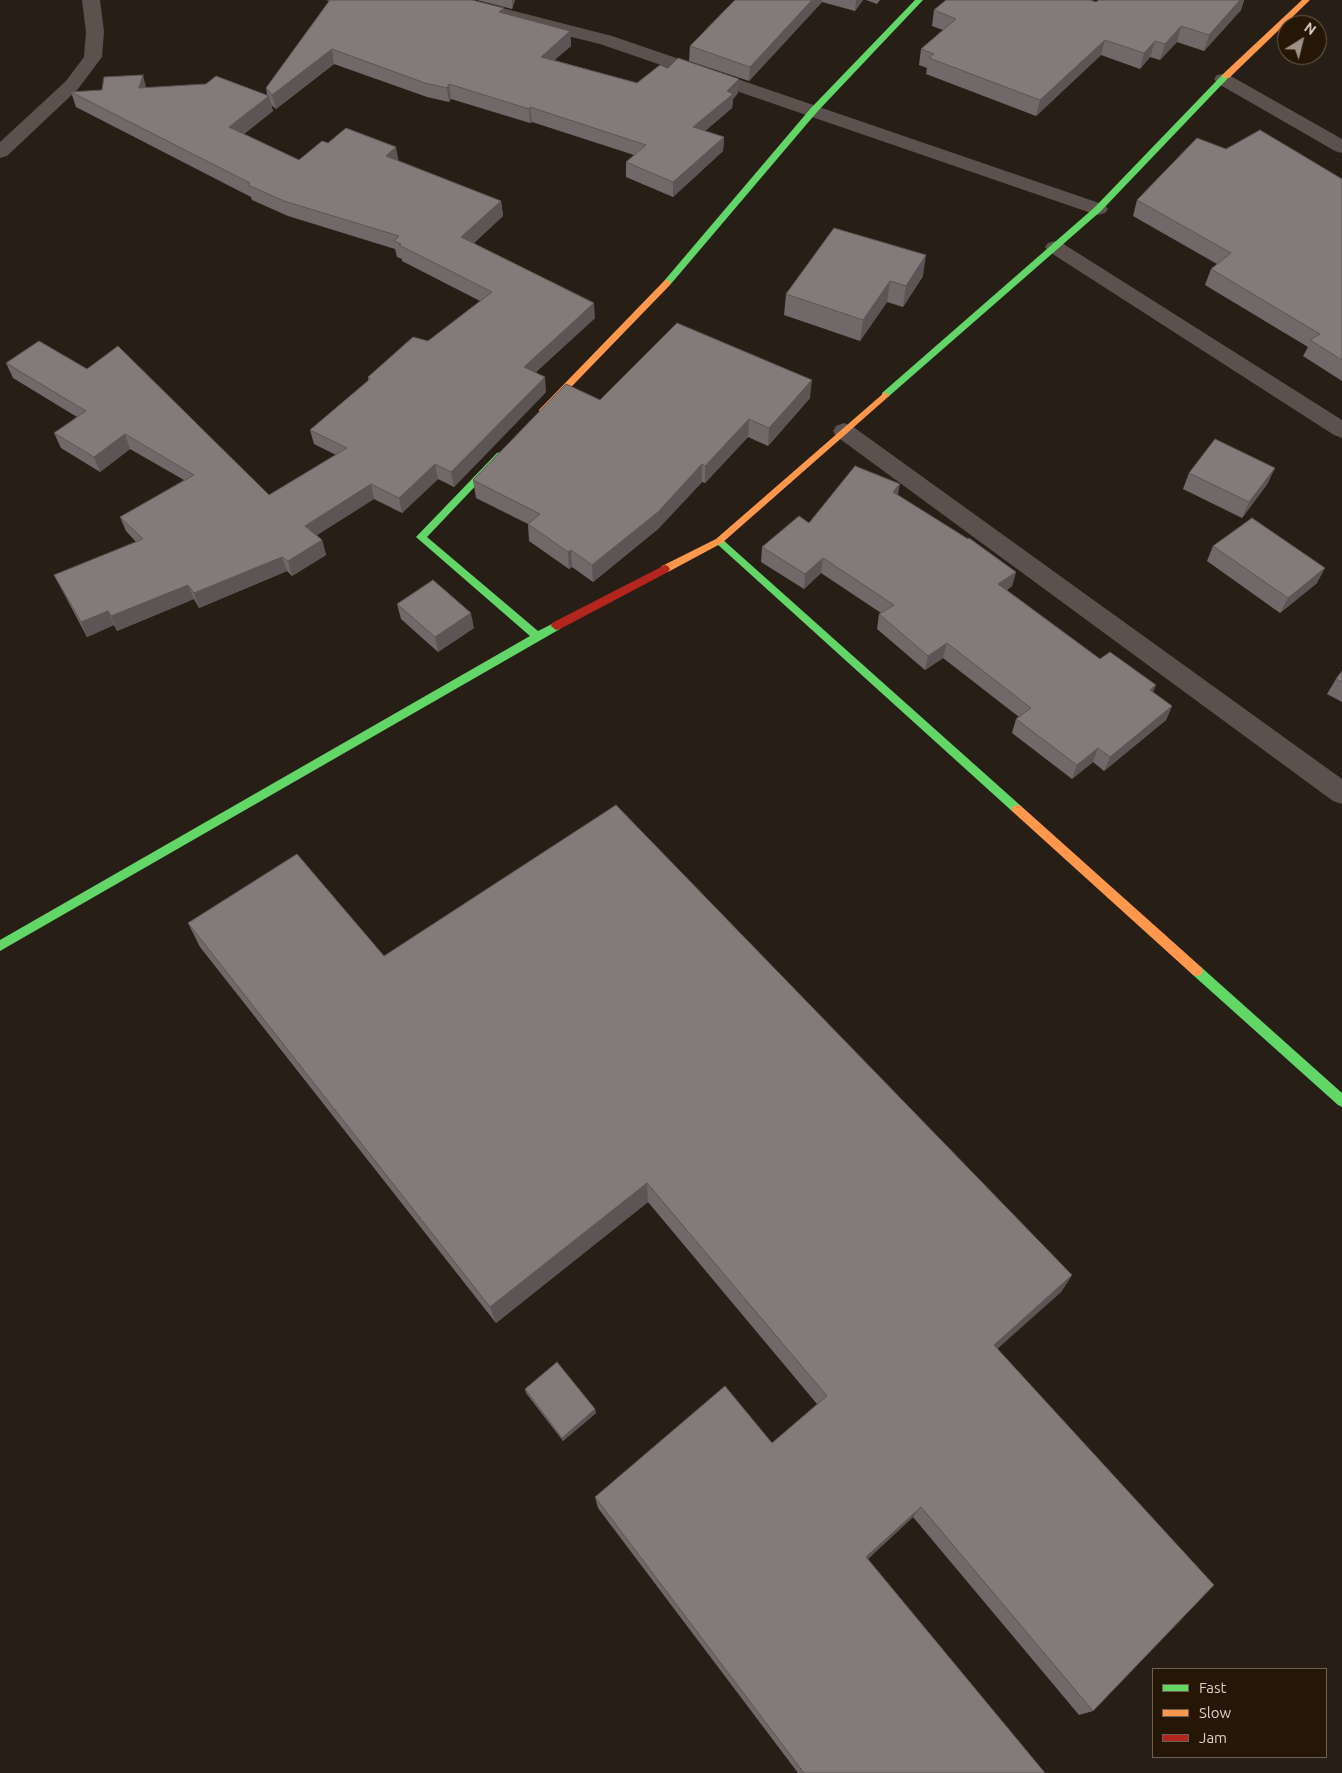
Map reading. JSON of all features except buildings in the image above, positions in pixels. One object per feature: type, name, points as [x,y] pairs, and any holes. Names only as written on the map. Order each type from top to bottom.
[{"type":"street","points":[[0,152],[72,85],[93,57],[96,32],[91,0]]},
{"type":"street","points":[[455,0],[476,8],[606,40],[1098,209]]},
{"type":"street","points":[[536,418],[665,286],[814,110],[919,0]]},
{"type":"street","points":[[0,946],[537,636],[718,541],[1098,209],[1223,79],[1306,0]]},
{"type":"street","points":[[1223,79],[1342,147]]},
{"type":"street","points":[[1055,246],[1342,430]]},
{"type":"street","points":[[844,431],[1342,793]]},
{"type":"street","points":[[509,446],[421,537],[537,636]]},
{"type":"street","points":[[718,541],[964,759],[1342,1101]]},
{"type":"traffic: fast","points":[[667,283],[814,110],[919,0]]},
{"type":"traffic: fast","points":[[885,395],[1098,209],[1226,76]]},
{"type":"traffic: fast","points":[[500,455],[421,537],[537,636]]},
{"type":"traffic: fast","points":[[719,541],[1017,809]]},
{"type":"traffic: fast","points":[[0,946],[556,626]]},
{"type":"traffic: fast","points":[[1197,971],[1342,1101]]},
{"type":"traffic: slow","points":[[1226,76],[1306,0]]},
{"type":"traffic: slow","points":[[542,412],[667,283]]},
{"type":"traffic: slow","points":[[665,569],[719,541],[885,395]]},
{"type":"traffic: slow","points":[[1017,809],[1197,971]]},
{"type":"traffic: jam","points":[[556,626],[665,569]]}]
